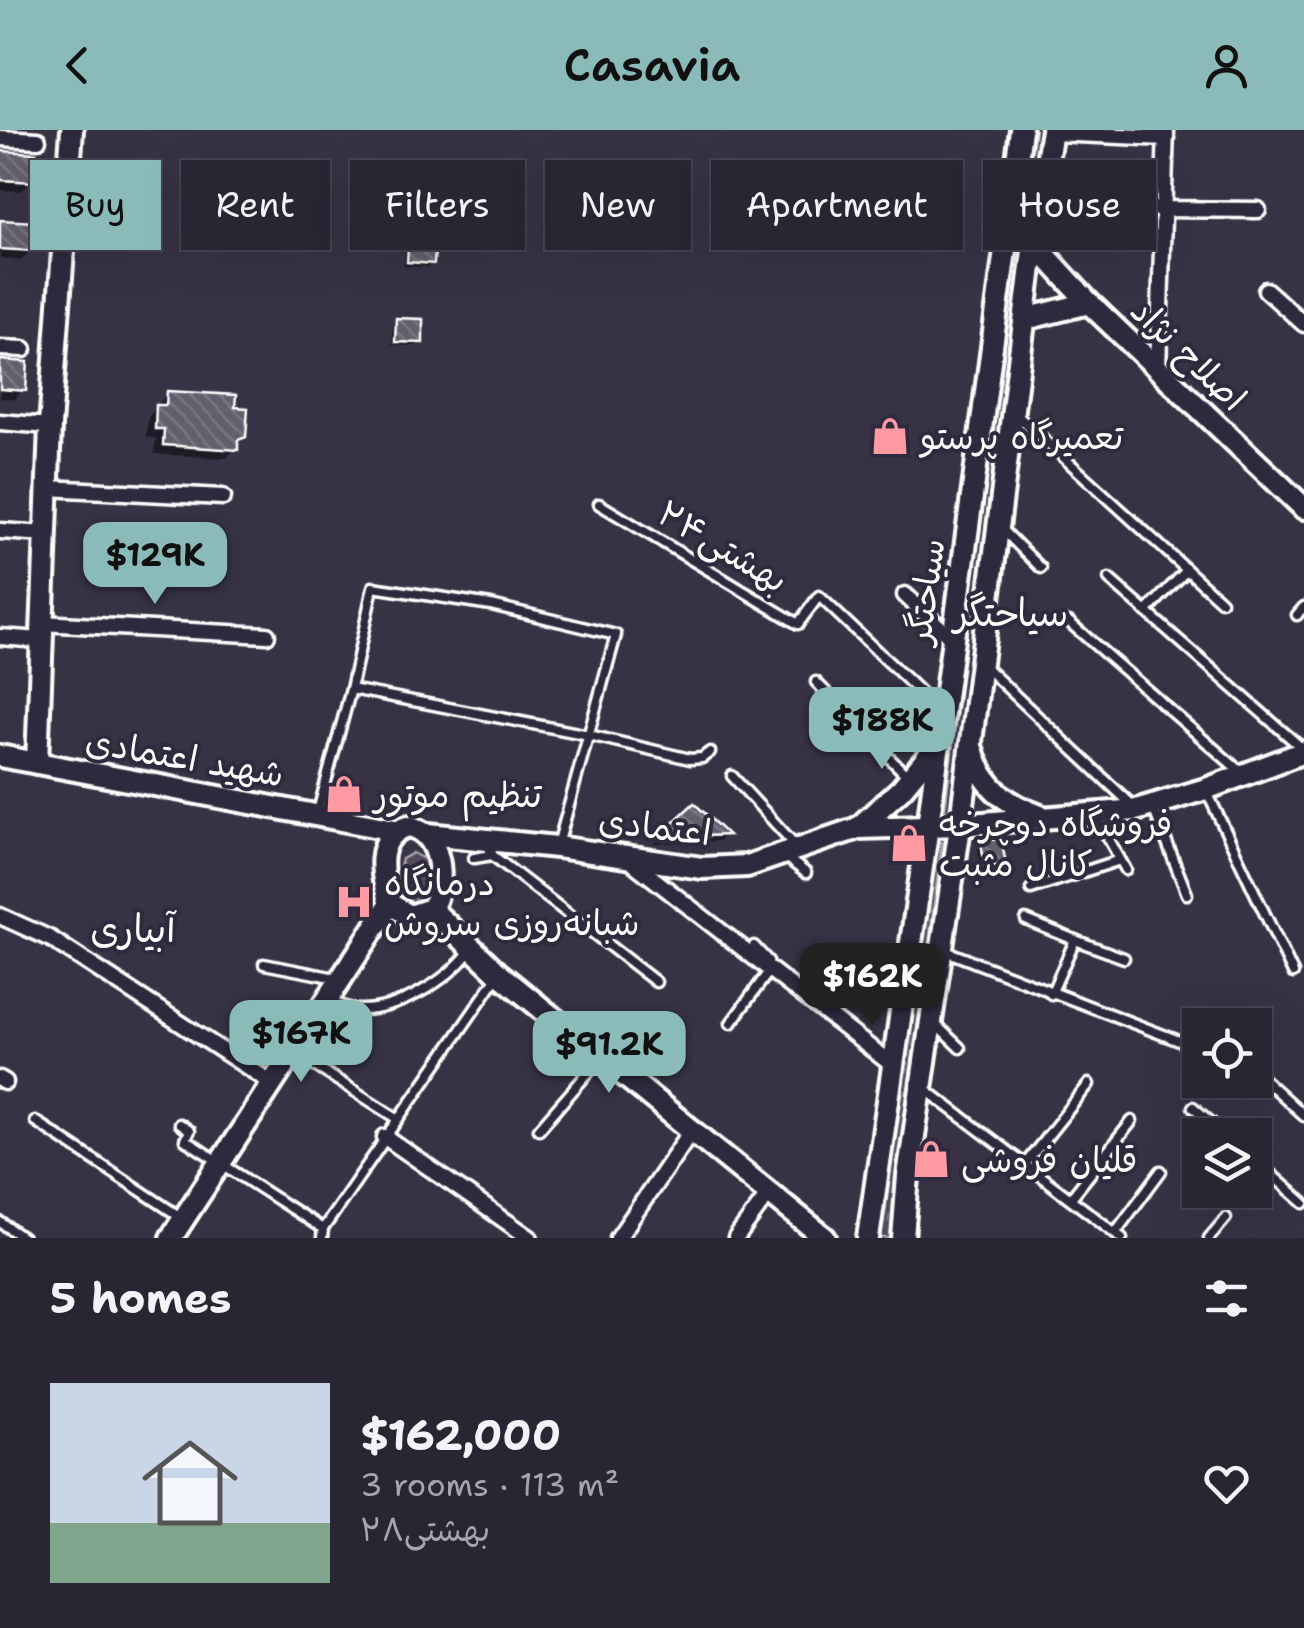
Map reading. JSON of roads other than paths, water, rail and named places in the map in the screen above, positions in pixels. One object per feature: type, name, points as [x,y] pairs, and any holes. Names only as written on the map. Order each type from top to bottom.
[{"type":"street","points":[[37,763],[50,426],[72,130]]},
{"type":"street","name":"سیاحتگر","points":[[868,1238],[928,826],[1021,130]]},
{"type":"street","points":[[1052,131],[1166,134],[1158,369]]},
{"type":"street","name":"سیاحتگر","points":[[1047,160],[1052,131]]},
{"type":"street","points":[[0,138],[38,140]]},
{"type":"street","points":[[1156,207],[1258,210]]},
{"type":"street","name":"سیاحتگر","points":[[953,872],[1033,250]]},
{"type":"street","name":"اصلاح نژاد","points":[[1040,250],[1089,303],[1304,508]]},
{"type":"street","points":[[1266,290],[1304,324]]},
{"type":"street","points":[[1025,320],[1089,303]]},
{"type":"street","points":[[0,348],[24,350]]},
{"type":"street","points":[[0,422],[50,426]]},
{"type":"street","points":[[47,488],[223,497]]},
{"type":"street","points":[[0,531],[46,534]]},
{"type":"street","points":[[905,596],[951,638]]},
{"type":"street","points":[[0,638],[41,632],[267,635]]},
{"type":"street","points":[[858,828],[937,746]]},
{"type":"street","points":[[971,746],[977,767],[994,792],[1039,819]]},
{"type":"street","points":[[960,825],[1144,808],[1206,790],[1304,751]]},
{"type":"street","name":"شهید اعتمادی","points":[[0,756],[395,830]]},
{"type":"street","points":[[903,1238],[908,1176],[953,872],[976,836],[1039,819]]},
{"type":"street","points":[[358,822],[382,850]]},
{"type":"street","name":"اعتمادی","points":[[428,834],[488,847],[557,847],[702,868],[748,866],[858,828],[960,825]]},
{"type":"street","points":[[408,826],[428,834],[435,844],[438,873],[435,902],[431,909],[410,916],[390,904],[382,850],[395,830],[408,826]]},
{"type":"street","points":[[624,856],[892,1064]]},
{"type":"street","points":[[171,1238],[390,904]]},
{"type":"street","points":[[431,909],[499,974],[825,1238]]},
{"type":"street","points":[[0,916],[51,938],[272,1083]]},
{"type":"street","points":[[618,1238],[692,1130]]},
{"type":"street","points":[[385,1136],[530,1238]]},
{"type":"street","points":[[876,1173],[908,1176]]},
{"type":"street","points":[[736,1238],[770,1192]]},
{"type":"lane","points":[[1014,412],[1221,601]]},
{"type":"lane","name":"۲۴بهشتی","points":[[599,504],[798,624],[819,596],[942,712]]},
{"type":"lane","points":[[1000,527],[1041,568]]},
{"type":"lane","points":[[1146,612],[1187,570]]},
{"type":"lane","points":[[1109,579],[1304,751]]},
{"type":"lane","points":[[317,814],[352,689],[374,587],[490,605],[616,634],[557,847]]},
{"type":"lane","points":[[1296,615],[1304,607]]},
{"type":"lane","points":[[1069,622],[1244,775]]},
{"type":"lane","points":[[980,663],[1144,808],[1187,894]]},
{"type":"lane","points":[[816,682],[909,778]]},
{"type":"lane","points":[[352,689],[690,760],[710,752]]},
{"type":"lane","points":[[732,776],[806,873]]},
{"type":"lane","points":[[1206,790],[1293,973]]},
{"type":"lane","points":[[1095,814],[1126,870]]},
{"type":"lane","points":[[474,858],[488,847],[656,982]]},
{"type":"lane","points":[[1032,889],[1120,860]]},
{"type":"lane","points":[[1026,920],[1124,958]]},
{"type":"lane","points":[[1051,994],[1076,940]]},
{"type":"lane","points":[[754,946],[799,993]]},
{"type":"lane","points":[[327,999],[356,1010],[397,1002],[459,966],[472,948]]},
{"type":"lane","points":[[941,950],[1182,1042]]},
{"type":"lane","points":[[264,964],[340,980]]},
{"type":"lane","points":[[731,1023],[770,970]]},
{"type":"lane","points":[[180,1124],[190,1131],[184,1140],[322,1234],[397,1118],[499,974]]},
{"type":"lane","points":[[930,1019],[960,1048]]},
{"type":"lane","points":[[293,1052],[397,1118]]},
{"type":"lane","points":[[539,1129],[601,1058]]},
{"type":"lane","points":[[1026,1164],[1089,1084]]},
{"type":"lane","points":[[921,1086],[1119,1235],[1161,1171]]},
{"type":"lane","points":[[1272,1087],[1304,1116]]},
{"type":"lane","points":[[1194,1106],[1207,1118]]},
{"type":"lane","points":[[36,1121],[183,1219]]},
{"type":"lane","points":[[1070,1198],[1132,1121]]},
{"type":"lane","points":[[1272,1175],[1304,1203]]},
{"type":"lane","points":[[1210,1238],[1226,1218]]},
{"type":"lane","points":[[0,1222],[23,1238]]},
{"type":"place","name":"تعمیرگاه پرستو","points":[[890,436]]},
{"type":"place","name":"تنظیم موتور","points":[[344,794]]},
{"type":"place","name":"فروشگاه دوچرخه کانال مثبت","points":[[909,843]]},
{"type":"place","name":"درمانگاه شبانه‌روزی سروش","points":[[354,902]]},
{"type":"place","name":"قلیان فروشی","points":[[931,1159]]},
{"type":"district","name":"سیاحتگر","points":[[1011,612]]},
{"type":"district","name":"آبیاری","points":[[133,928]]}]
